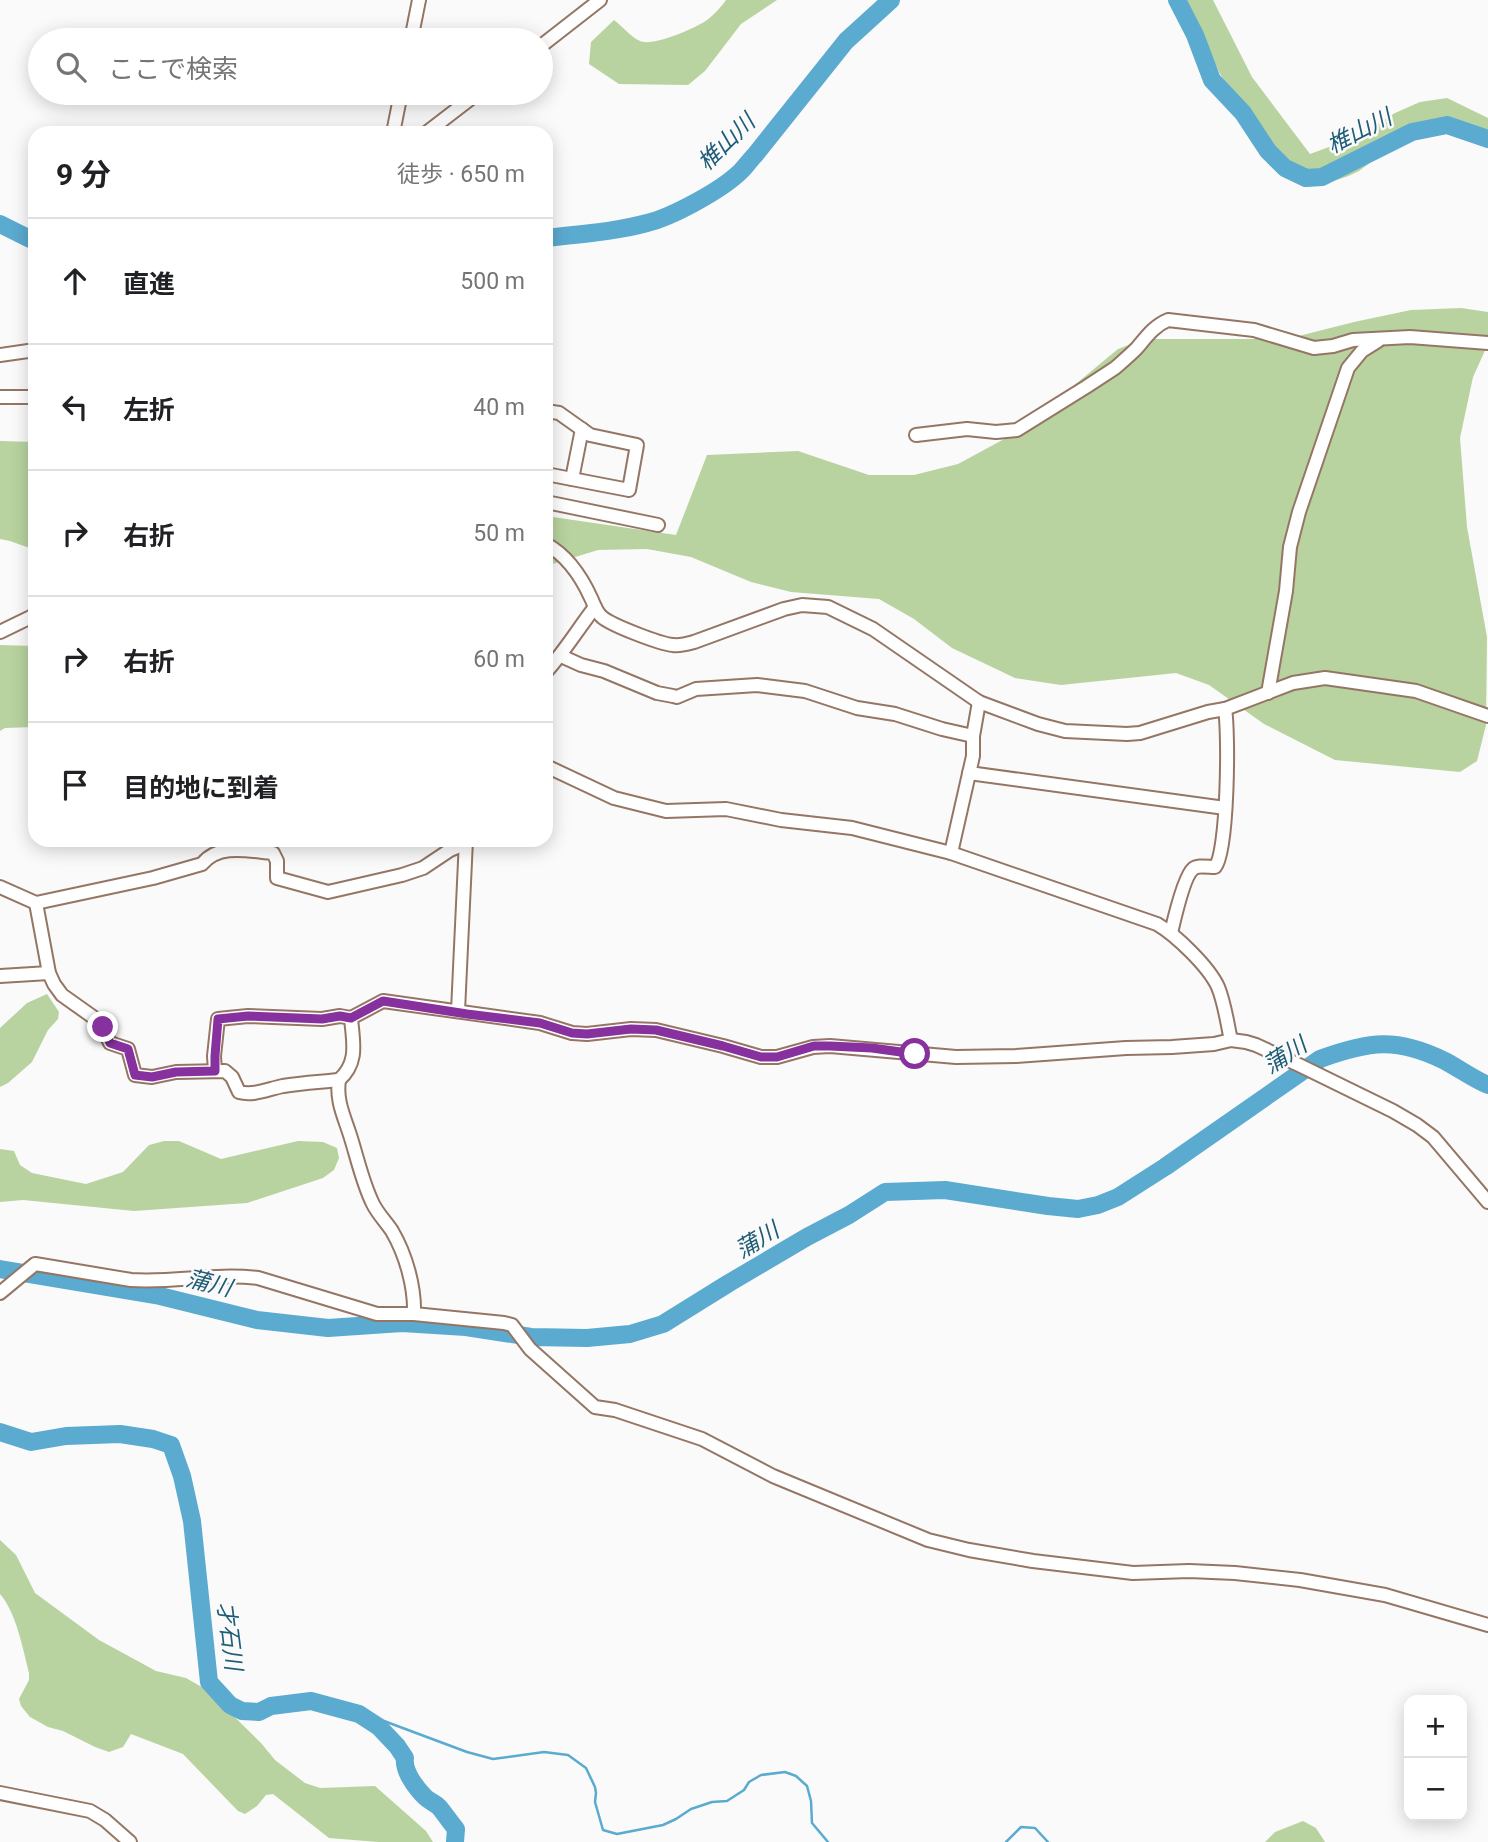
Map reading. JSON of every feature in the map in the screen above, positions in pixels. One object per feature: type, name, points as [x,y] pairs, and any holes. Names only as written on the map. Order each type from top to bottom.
[{"type":"street","points":[[413,28],[419,0]]},
{"type":"street","points":[[553,37],[600,0]]},
{"type":"street","points":[[394,126],[399,105]]},
{"type":"street","points":[[435,126],[462,105]]},
{"type":"street","points":[[916,435],[967,429],[1005,431],[1023,427],[1115,368],[1152,330],[1168,320],[1254,330],[1314,348],[1353,340],[1410,337],[1488,343]]},
{"type":"street","points":[[1268,693],[1286,591],[1290,547],[1298,512],[1348,368],[1362,351],[1381,338]]},
{"type":"street","points":[[0,355],[28,351]]},
{"type":"street","points":[[0,397],[28,397]]},
{"type":"street","points":[[553,412],[559,413],[590,435],[637,444],[629,490],[553,475]]},
{"type":"street","points":[[572,479],[582,429]]},
{"type":"street","points":[[553,503],[658,525]]},
{"type":"street","points":[[553,549],[577,572],[602,617],[663,644],[680,646],[784,609],[802,605],[828,607],[873,629],[979,702],[1065,731],[1140,733],[1225,709],[1293,683],[1325,678],[1416,691],[1488,716]]},
{"type":"street","points":[[553,665],[595,607]]},
{"type":"street","points":[[0,632],[28,618]]},
{"type":"street","points":[[561,656],[657,693],[677,696],[696,689],[757,685],[805,691],[857,708],[895,715],[973,736]]},
{"type":"street","points":[[951,853],[973,756],[973,736],[979,702]]},
{"type":"street","points":[[1171,933],[1191,870],[1218,864],[1223,843],[1228,734],[1225,709]]},
{"type":"street","points":[[553,769],[614,797],[666,811],[726,809],[781,820],[852,828],[951,853],[1157,924],[1171,933],[1213,977],[1222,1000],[1231,1041]]},
{"type":"street","points":[[969,772],[1224,808]]},
{"type":"street","points":[[0,887],[36,903],[160,876],[202,864],[225,850],[233,850],[273,853],[277,861],[277,878],[328,892],[424,868],[456,847]]},
{"type":"street","points":[[458,1011],[465,847]]},
{"type":"street","points":[[36,903],[49,973],[62,995],[100,1022],[110,1043],[128,1049],[135,1075],[152,1077],[176,1072],[225,1071],[232,1077],[239,1091],[246,1093],[338,1080],[351,1067],[351,1018]]},
{"type":"street","points":[[0,976],[49,973]]},
{"type":"street","points":[[215,1071],[218,1019],[248,1016],[351,1018],[383,1001],[540,1023],[572,1033],[656,1030],[761,1057],[777,1057],[814,1046],[956,1057],[1016,1056],[1246,1042],[1299,1065],[1418,1125],[1433,1137],[1488,1202]]},
{"type":"street","points":[[338,1080],[340,1107],[366,1186],[373,1204],[393,1232],[407,1269],[415,1296],[414,1314]]},
{"type":"street","points":[[4,1290],[35,1264],[147,1281],[250,1277],[377,1314],[477,1319],[512,1325],[530,1349],[595,1407],[615,1410],[702,1439],[773,1476],[928,1540],[1034,1561],[1133,1573],[1189,1571],[1300,1580],[1385,1595],[1488,1625]]},
{"type":"street","points":[[0,1793],[90,1811],[130,1842]]},
{"type":"green space","points":[[726,0],[777,0],[741,24],[705,71],[688,85],[619,84],[589,64],[591,42],[614,20],[640,41],[654,41],[674,36],[707,20]]},
{"type":"green space","points":[[1185,0],[1213,0],[1252,77],[1310,154],[1356,137],[1395,113],[1420,102],[1447,98],[1488,118],[1488,133],[1445,117],[1424,122],[1359,171],[1347,176],[1337,180],[1318,181],[1299,176],[1279,163],[1220,74]]},
{"type":"green space","points":[[1461,308],[1488,312],[1488,344],[1473,377],[1460,438],[1467,527],[1487,637],[1486,725],[1477,761],[1460,772],[1335,760],[1264,724],[1209,685],[1176,673],[1061,685],[1015,678],[952,648],[914,619],[879,599],[791,592],[751,582],[691,557],[647,549],[598,550],[553,564],[553,517],[676,535],[707,455],[798,451],[869,475],[914,475],[958,464],[1019,431],[1118,349],[1145,339],[1287,339],[1411,310]]},
{"type":"green space","points":[[0,441],[28,442],[28,547],[0,539]]},
{"type":"green space","points":[[0,645],[28,646],[28,727],[5,728],[0,731]]},
{"type":"green space","points":[[47,994],[59,1012],[58,1019],[48,1030],[32,1062],[0,1087],[0,1028],[27,1003]]},
{"type":"green space","points":[[179,1141],[221,1159],[298,1141],[323,1142],[337,1148],[339,1158],[334,1170],[323,1178],[247,1203],[134,1211],[23,1200],[0,1202],[0,1149],[14,1151],[20,1165],[32,1173],[86,1184],[123,1172],[149,1145]]},
{"type":"green space","points":[[0,1540],[16,1555],[35,1593],[99,1640],[156,1671],[186,1678],[207,1690],[275,1760],[305,1783],[320,1788],[375,1786],[426,1831],[433,1842],[378,1842],[329,1838],[273,1794],[266,1795],[257,1806],[245,1814],[238,1811],[183,1754],[131,1734],[123,1747],[109,1752],[30,1717],[19,1699],[29,1680],[29,1673],[15,1621],[0,1594]]},
{"type":"green space","points":[[1303,1821],[1316,1828],[1325,1842],[1265,1842],[1275,1832]]},
{"type":"waterway","name":"椎山川","points":[[553,237],[610,231],[657,220],[683,209],[722,186],[755,155],[846,41],[891,0]]},
{"type":"waterway","name":"椎山川","points":[[1177,0],[1195,35],[1212,80],[1243,113],[1268,151],[1285,168],[1306,178],[1322,177],[1412,132],[1447,125],[1488,139]]},
{"type":"waterway","name":"椎山川","points":[[0,224],[28,238]]},
{"type":"waterway","name":"蒲川","points":[[0,1269],[160,1296],[257,1320],[328,1328],[402,1323],[466,1327],[531,1337],[587,1338],[630,1334],[663,1324],[885,1192],[945,1190],[1078,1209],[1098,1205],[1118,1197],[1165,1167],[1320,1059],[1353,1048],[1383,1044],[1412,1048],[1445,1061],[1488,1085]]},
{"type":"waterway","name":"才石川","points":[[0,1432],[31,1442],[66,1436],[120,1434],[171,1445],[182,1476],[192,1521],[209,1682],[230,1705],[242,1711],[259,1712],[271,1706],[311,1701],[359,1714],[379,1727],[405,1758],[408,1774],[418,1789],[439,1807],[456,1829],[455,1842]]},
{"type":"waterway","points":[[370,1720],[384,1721],[493,1759],[544,1752],[568,1755],[586,1768],[595,1787],[595,1802],[603,1830],[617,1834],[663,1825],[691,1809],[712,1802],[727,1801],[761,1775],[785,1772],[796,1776],[807,1786],[812,1823],[828,1842]]},
{"type":"waterway","points":[[1006,1842],[1021,1827],[1035,1828],[1048,1842]]},
{"type":"route","points":[[103,1027],[110,1043],[128,1049],[135,1075],[152,1077],[176,1072],[215,1071],[218,1019],[248,1016],[351,1018],[383,1001],[540,1023],[572,1033],[656,1030],[761,1057],[777,1057],[814,1046],[872,1048],[915,1054]]}]
